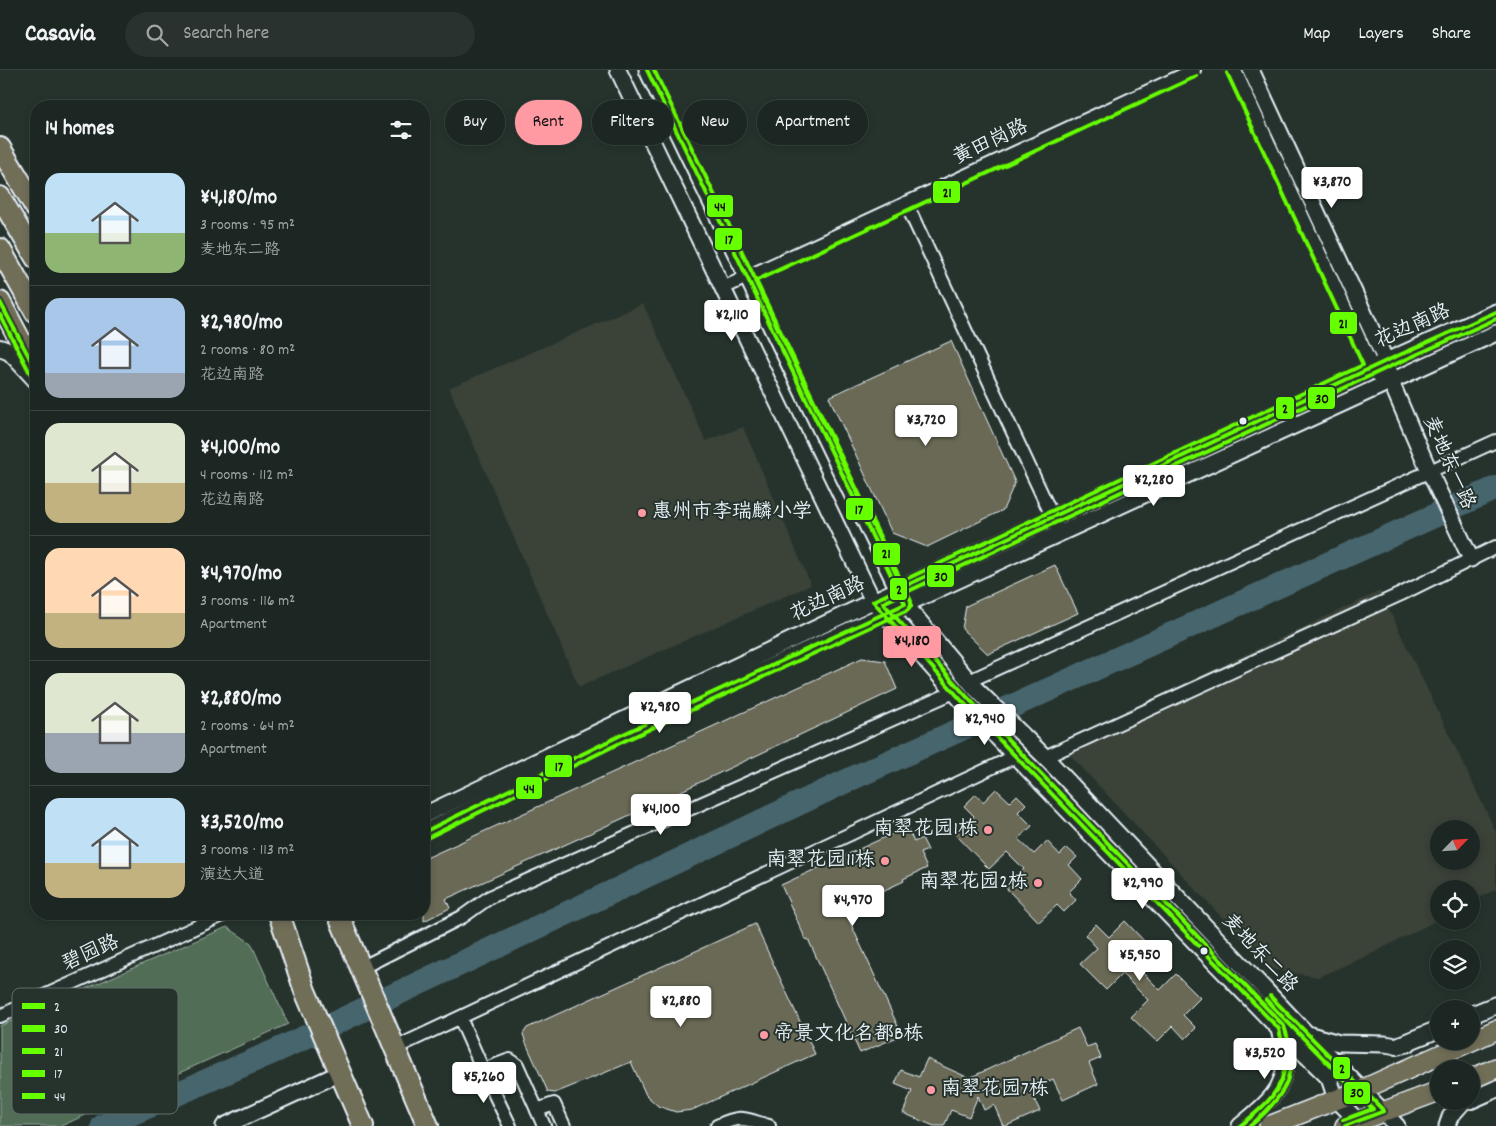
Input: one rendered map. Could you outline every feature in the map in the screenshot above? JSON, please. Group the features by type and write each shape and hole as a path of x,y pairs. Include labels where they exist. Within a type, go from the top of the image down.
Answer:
{"highway":[{"path":"0,148 30,198"},
{"path":"0,197 30,248"},
{"path":"0,249 30,302"},
{"path":"0,302 30,359"},
{"path":"281,920 305,991 363,1126"},
{"path":"341,920 428,1126"}],"main road":[{"path":"0,348 10,352 30,374"},
{"path":"1480,1011 1496,1005"},
{"path":"1397,1046 1430,1033"},
{"path":"1269,1126 1489,1037"},
{"path":"1480,1096 1496,1089"},
{"path":"1356,1124 1384,1111 1430,1094"}],"street":[{"path":"361,968 462,917 490,897 958,697 873,601 618,70"},
{"path":"648,70 897,590 905,604 972,684 1496,441"},
{"name":"黄田岗路","path":"723,288 1194,70"},
{"name":"麦地东一路","path":"1233,70 1371,368 1390,382"},
{"name":"麦地东一路","path":"1251,70 1386,360 1390,382 1471,559"},
{"path":"906,203 1060,533"},
{"name":"花边南路","path":"430,812 1386,360 1496,312"},
{"name":"花边南路","path":"430,829 619,736 1496,333"},
{"path":"1045,757 1401,594 1496,546"},
{"name":"麦地东二路","path":"972,684 1045,757 1307,1034 1397,1126"},
{"name":"麦地东二路","path":"958,697 1279,1029 1329,1078 1336,1099"},
{"path":"395,1048 1016,756"},
{"name":"碧园路","path":"62,988 212,920"},
{"name":"碧园路","path":"0,1016 12,1011"},
{"path":"460,1018 510,1126"},
{"path":"1240,1126 1265,1105 1277,1091 1284,1075 1285,1060 1279,1029"},
{"path":"1307,1034 1339,1043 1397,1046 1430,1039"},
{"path":"483,1070 510,1060 517,1065 544,1126"},
{"path":"224,1126 340,1073"},
{"path":"1336,1099 1356,1124"},
{"path":"537,1110 554,1104 564,1126"},
{"path":"1447,1126 1450,1117 1457,1110"},
{"path":"718,1126 731,1119 744,1117 769,1126"}],"shaded area":[{"name":"惠州市李瑞麟小学","path":"643,304 706,441 743,427 811,585 579,687 449,388"},
{"path":"1380,591 1496,832 1496,889 1480,897 1480,880 1430,880 1430,924 1371,954 1318,977 1270,969 1059,743"}],"green space":[{"path":"227,927 251,943 288,1024 178,1073 178,988 87,988"},
{"path":"12,1021 12,1114 88,1114 61,1126 0,1126 0,1026"}],"building":[{"path":"951,341 1015,482 1003,510 927,547 892,533 829,397"},
{"path":"1055,565 1078,613 988,654 962,629 966,606"},
{"path":"862,658 885,661 897,689 639,811 446,899 450,908 430,918 430,856"},
{"path":"996,789 1010,802 1017,795 1026,804 1018,812 1032,826 1018,839 1034,854 1047,841 1060,855 1067,848 1077,857 1069,865 1082,879 1069,892 1076,900 1064,912 1057,905 1039,922 1005,887 1024,869 1007,852 989,869 955,834 974,816 964,806 976,794 983,802"},
{"path":"907,827 914,842 922,838 928,850 920,853 927,868 844,909 902,1035 860,1053 781,885"},
{"path":"1125,921 1149,946 1132,962 1160,990 1176,974 1200,998 1183,1015 1196,1028 1185,1039 1173,1026 1157,1042 1131,1017 1148,1000 1122,974 1106,990 1080,964 1097,948 1085,935 1096,924 1109,937"},
{"path":"755,924 815,1054 692,1110 676,1112 658,1106 646,1095 631,1062 555,1093 548,1092 523,1034 527,1028"},
{"path":"1078,1028 1087,1047 1095,1044 1101,1058 1089,1063 1098,1084 1063,1100 1053,1079 1030,1090 1040,1111 1006,1126 1003,1126 994,1105 984,1110 978,1096 969,1117 951,1110 944,1126 934,1126 903,1113 912,1091 895,1084 901,1070 919,1077 927,1059 969,1078"}],"waterway":[{"path":"178,1093 280,1049 855,777 1496,488"},
{"path":"103,1126 131,1114"}],"transit line":[{"name":"17","path":"430,829 619,736 905,604 647,70"},
{"name":"44","path":"430,837 622,742 908,610 911,606 911,601 654,70"},
{"name":"21","path":"1197,76 755,281 900,582 1363,365 1227,73"},
{"name":"17","path":"0,302 30,359"},
{"name":"2","path":"1240,1126 1264,1106 1277,1090 1281,1081 1285,1060 1279,1029 962,701 873,601 1386,361 1496,312"},
{"name":"44","path":"0,315 30,373"},
{"name":"30","path":"1250,1126 1273,1104 1281,1094 1286,1082 1290,1070 1290,1057 1289,1043 1284,1026 967,697 883,603 1496,319"},
{"name":"2","path":"1270,996 1384,1111 1345,1126"},
{"name":"30","path":"1266,1000 1373,1109 1343,1120"}],"place":[{"name":"惠州市李瑞麟小学","path":"642,513"},
{"name":"南翠花园1栋","path":"988,830"},
{"name":"南翠花园11栋","path":"885,861"},
{"name":"南翠花园2栋","path":"1038,883"},
{"name":"帝景文化名都B栋","path":"764,1035"},
{"name":"南翠花园7栋","path":"931,1090"}]}
